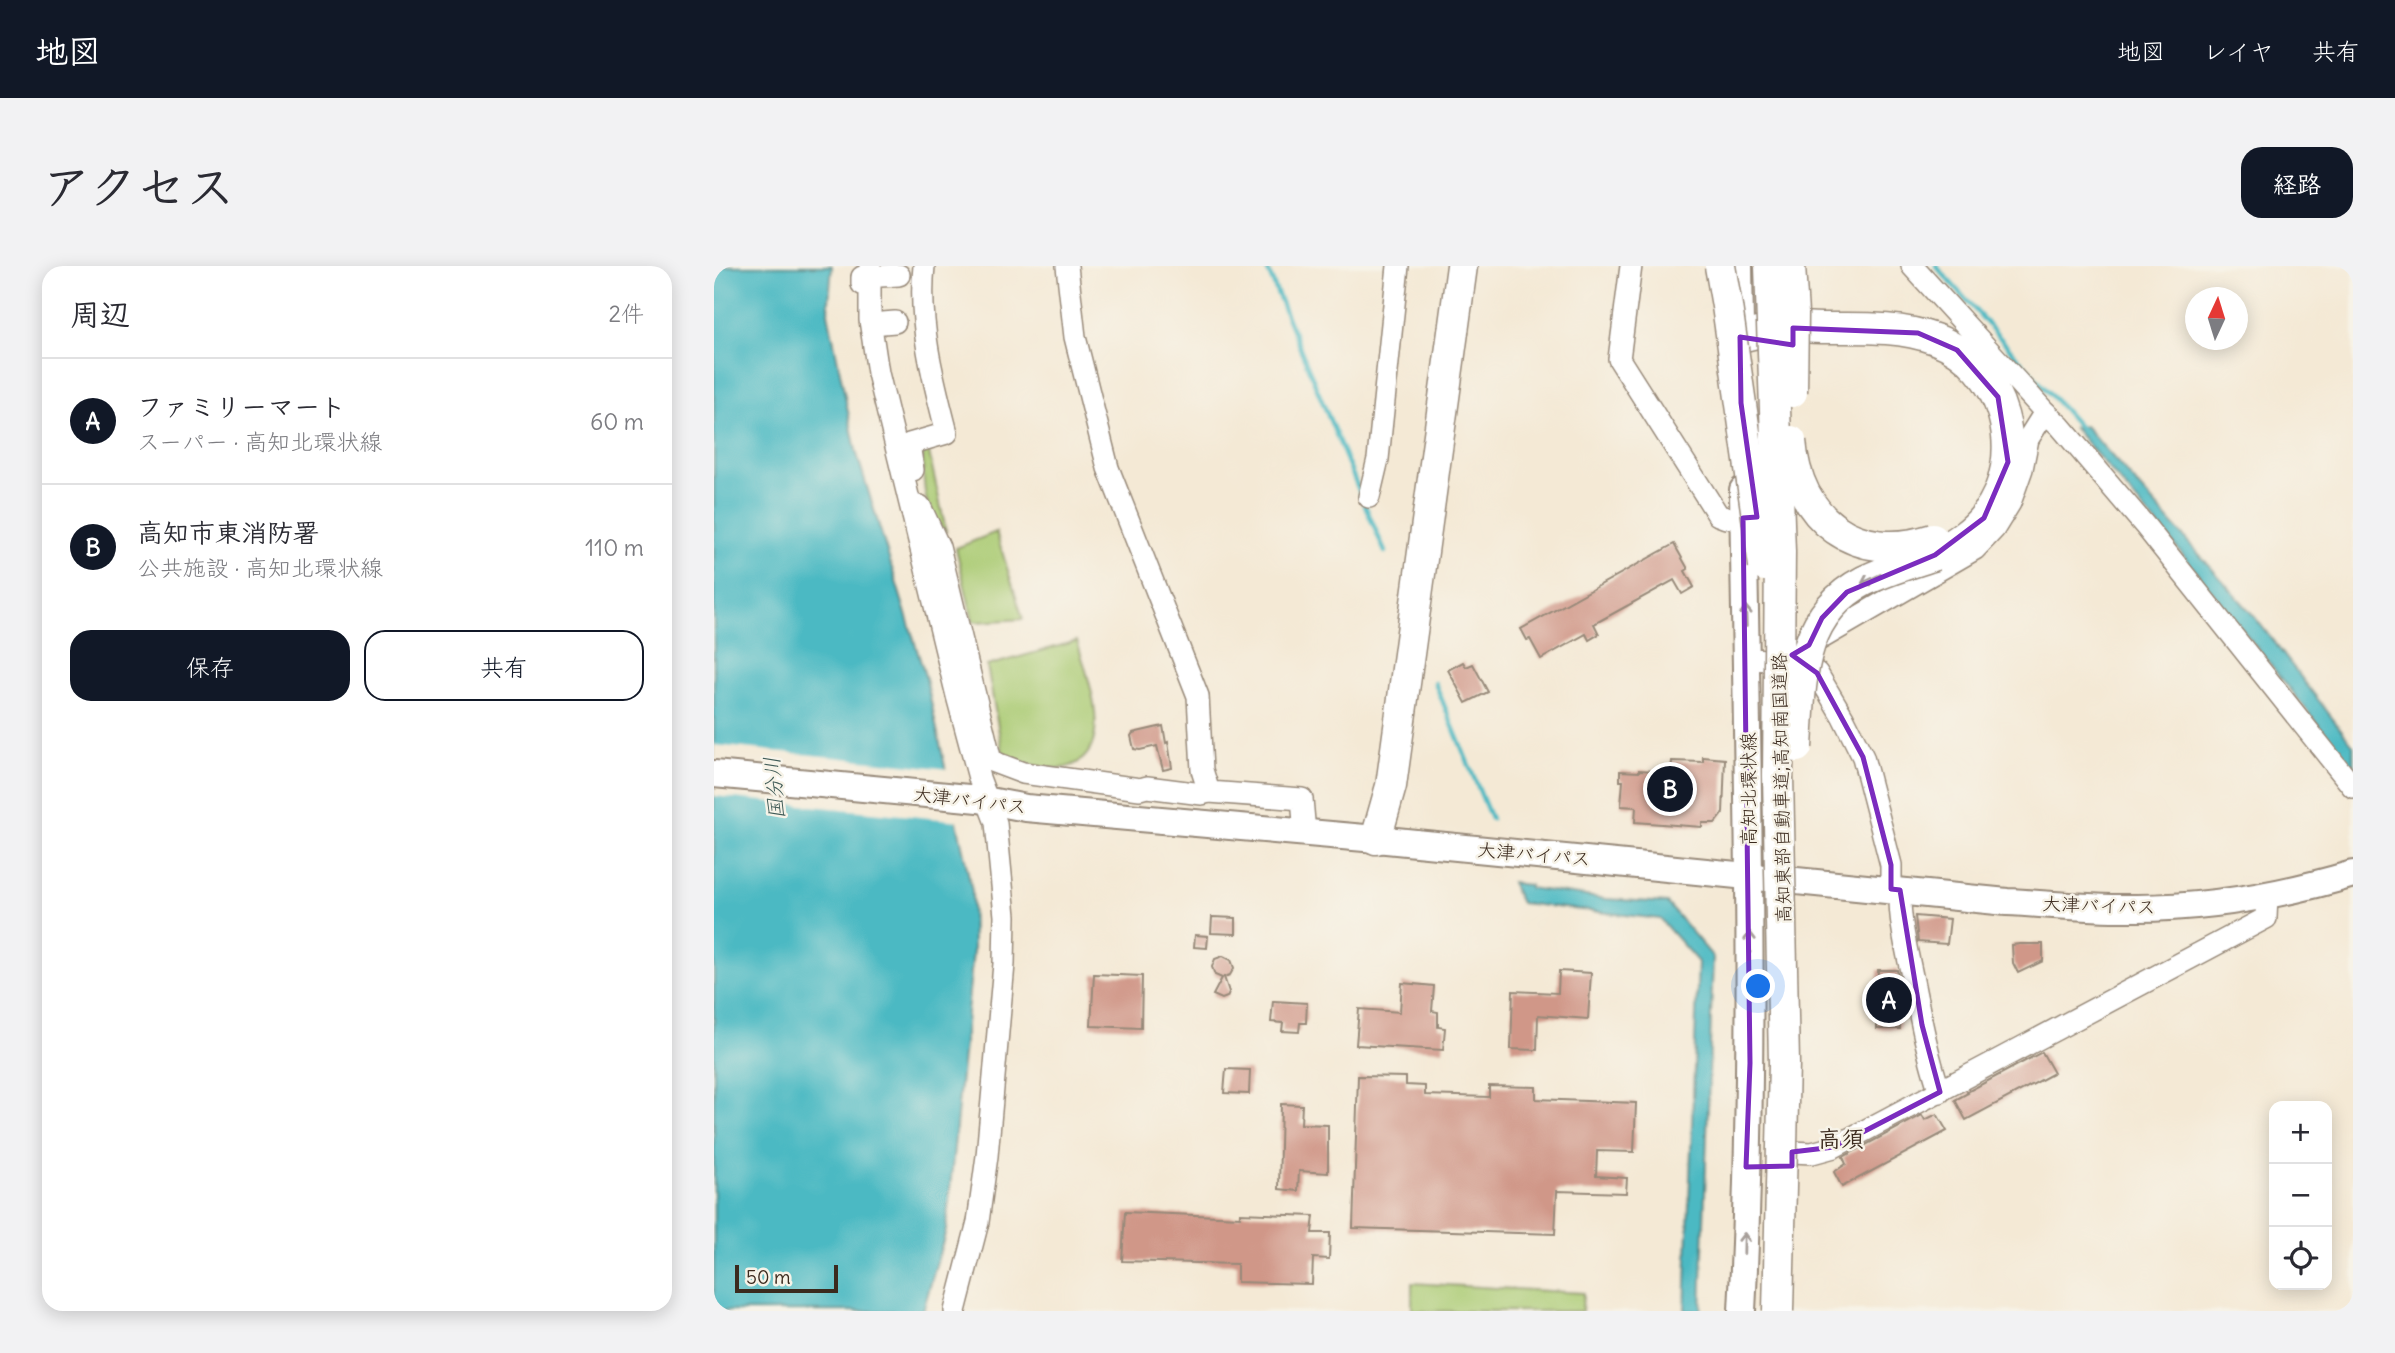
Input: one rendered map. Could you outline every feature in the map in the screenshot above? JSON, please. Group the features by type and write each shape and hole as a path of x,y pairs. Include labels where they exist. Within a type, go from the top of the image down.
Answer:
{"highway":[{"path":"1376,839 1377,785 1447,266"},
{"path":"1376,839 1391,786 1462,266"},
{"path":"1720,266 1763,558 1778,776"},
{"name":"高知東部自動車道;高知南国道路","path":"1770,266 1780,552 1778,776 1789,888 1778,1311"},
{"path":"1790,266 1793,336 1792,458 1804,494 1827,522 1858,541 1876,546 1934,547"},
{"path":"1740,337 1783,336 1870,343 1915,348 1936,355 1956,366 1971,380 1989,414 1994,435 1990,477 1981,498 1968,513 1934,547 1847,592 1833,603 1813,634 1806,652 1801,687 1789,888"}],"main road":[{"name":"高知北環状線","path":"1739,266 1751,1063 1742,1311"},
{"path":"1782,266 1790,653 1790,1311"},
{"name":"大津バイパス","path":"714,774 984,800 1026,808 1748,875 1789,888 1895,889 2007,902 2111,908 2172,907 2267,895 2353,874"}],"street":[{"path":"924,266 926,342 947,433 909,444 914,501 939,547 991,761 1023,773 1140,789 1147,787 1202,794 1209,792 1303,799 1305,833"},
{"path":"1067,266 1075,338 1108,468 1198,696 1202,770 1209,792"},
{"path":"1369,497 1378,459 1398,266"},
{"path":"1631,266 1619,359 1718,515 1726,518 1786,516"},
{"path":"1912,266 2060,426 2146,527 2353,787"},
{"path":"870,272 874,355 894,396 914,501 960,708 984,800 996,823 1003,891 1004,964 988,1143 978,1222 955,1311"},
{"path":"858,346 862,277 870,272 899,275"},
{"path":"871,324 895,322"},
{"path":"1747,659 1770,660 1808,646 1975,549 1994,528 2010,502 2022,469 2028,439 2045,412"},
{"path":"1790,653 1817,673 1863,757 1891,865 1919,1013 1940,1092"},
{"path":"1746,1167 1792,1159 1833,1147 1940,1092 2266,918 2267,895"}],"highlighted area":[{"path":"1793,328 1918,333 1957,350 1998,397 2008,462 1984,518 1935,555 1847,592 1822,618 1809,645 1792,655 1817,673 1863,757 1891,865 1891,889 1900,890 1922,1025 1940,1092 1834,1147 1792,1152 1792,1166 1746,1167 1750,1063 1743,518 1757,517 1741,403 1740,337 1793,345"}],"green space":[{"path":"928,448 946,531 932,516 925,495 923,451"},
{"path":"996,532 1023,619 976,622 973,621 956,548"},
{"path":"1077,641 1095,713 1095,732 1091,748 1080,761 1057,769 1004,759 987,666"},
{"path":"1412,1283 1583,1293 1582,1311 1412,1311"}],"water":[{"name":"国分川","path":"714,266 832,266 828,313 856,451 926,679 972,891 973,951 946,1230 923,1311 714,1311"},
{"path":"2085,426 2253,615 2353,745 2353,768 2178,549 2074,428"},
{"path":"1511,883 1606,899 1667,903 1713,957 1701,1311 1685,1311 1698,962 1660,919 1521,903"}],"pier":[{"path":"714,745 949,769 960,821 714,796"}],"building":[{"path":"1674,544 1688,569 1685,571 1694,587 1682,594 1674,580 1594,624 1599,634 1589,640 1586,634 1541,659 1521,629"},
{"path":"1463,662 1466,667 1473,664 1488,692 1466,703 1448,670"},
{"path":"1163,726 1172,768 1163,770 1157,746 1134,749 1131,736 1133,733"},
{"path":"1703,757 1725,759 1723,813 1715,823 1702,823 1702,827 1635,822 1636,807 1621,806 1623,781 1620,781 1620,771 1671,772 1672,761 1703,762"},
{"path":"1915,916 1950,919 1947,944 1918,942"},
{"path":"1212,917 1236,918 1236,934 1211,933"},
{"path":"1195,935 1208,936 1207,948 1194,947"},
{"path":"2043,944 2043,961 2018,973 2013,963 2012,945"},
{"path":"1223,956 1231,960 1234,968 1230,975 1224,977 1229,992 1227,997 1222,999 1213,995 1222,978 1215,975 1212,967 1215,959"},
{"path":"1878,970 1897,970 1900,985 1900,1029 1877,1029"},
{"path":"1559,971 1591,973 1588,1019 1538,1015 1537,1050 1511,1049 1513,991 1558,993"},
{"path":"1094,974 1142,976 1141,1028 1091,1026"},
{"path":"1402,983 1434,986 1432,1011 1438,1012 1438,1027 1445,1028 1443,1050 1356,1045 1359,1009 1400,1012"},
{"path":"1273,1001 1307,1003 1306,1023 1300,1023 1299,1032 1282,1031 1283,1023 1271,1022"},
{"path":"2042,1052 2054,1073 1966,1120 1955,1100"},
{"path":"1226,1069 1250,1070 1249,1094 1224,1093"},
{"path":"1358,1076 1406,1077 1406,1085 1425,1086 1425,1095 1489,1097 1489,1086 1536,1087 1536,1099 1636,1103 1634,1152 1597,1151 1596,1176 1627,1178 1626,1193 1557,1191 1555,1234 1353,1228"},
{"path":"1281,1104 1302,1105 1301,1124 1328,1125 1328,1173 1299,1171 1298,1191 1279,1189"},
{"path":"1937,1114 1947,1131 1842,1187 1834,1172 1846,1164 1843,1157 1922,1115 1925,1120"},
{"path":"1125,1212 1240,1217 1240,1213 1314,1216 1312,1233 1330,1233 1329,1259 1313,1258 1312,1284 1237,1282 1237,1264 1122,1261"}],"waterway":[{"path":"1266,266 1361,495"},
{"path":"1936,266 2082,430"},
{"path":"1364,503 1385,552"},
{"path":"1435,683 1491,819"}],"place":[{"name":"高知市東消防署","path":"1670,789"},
{"name":"ファミリーマート","path":"1889,1000"}],"district":[{"name":"高須","path":"1841,1138"}]}
